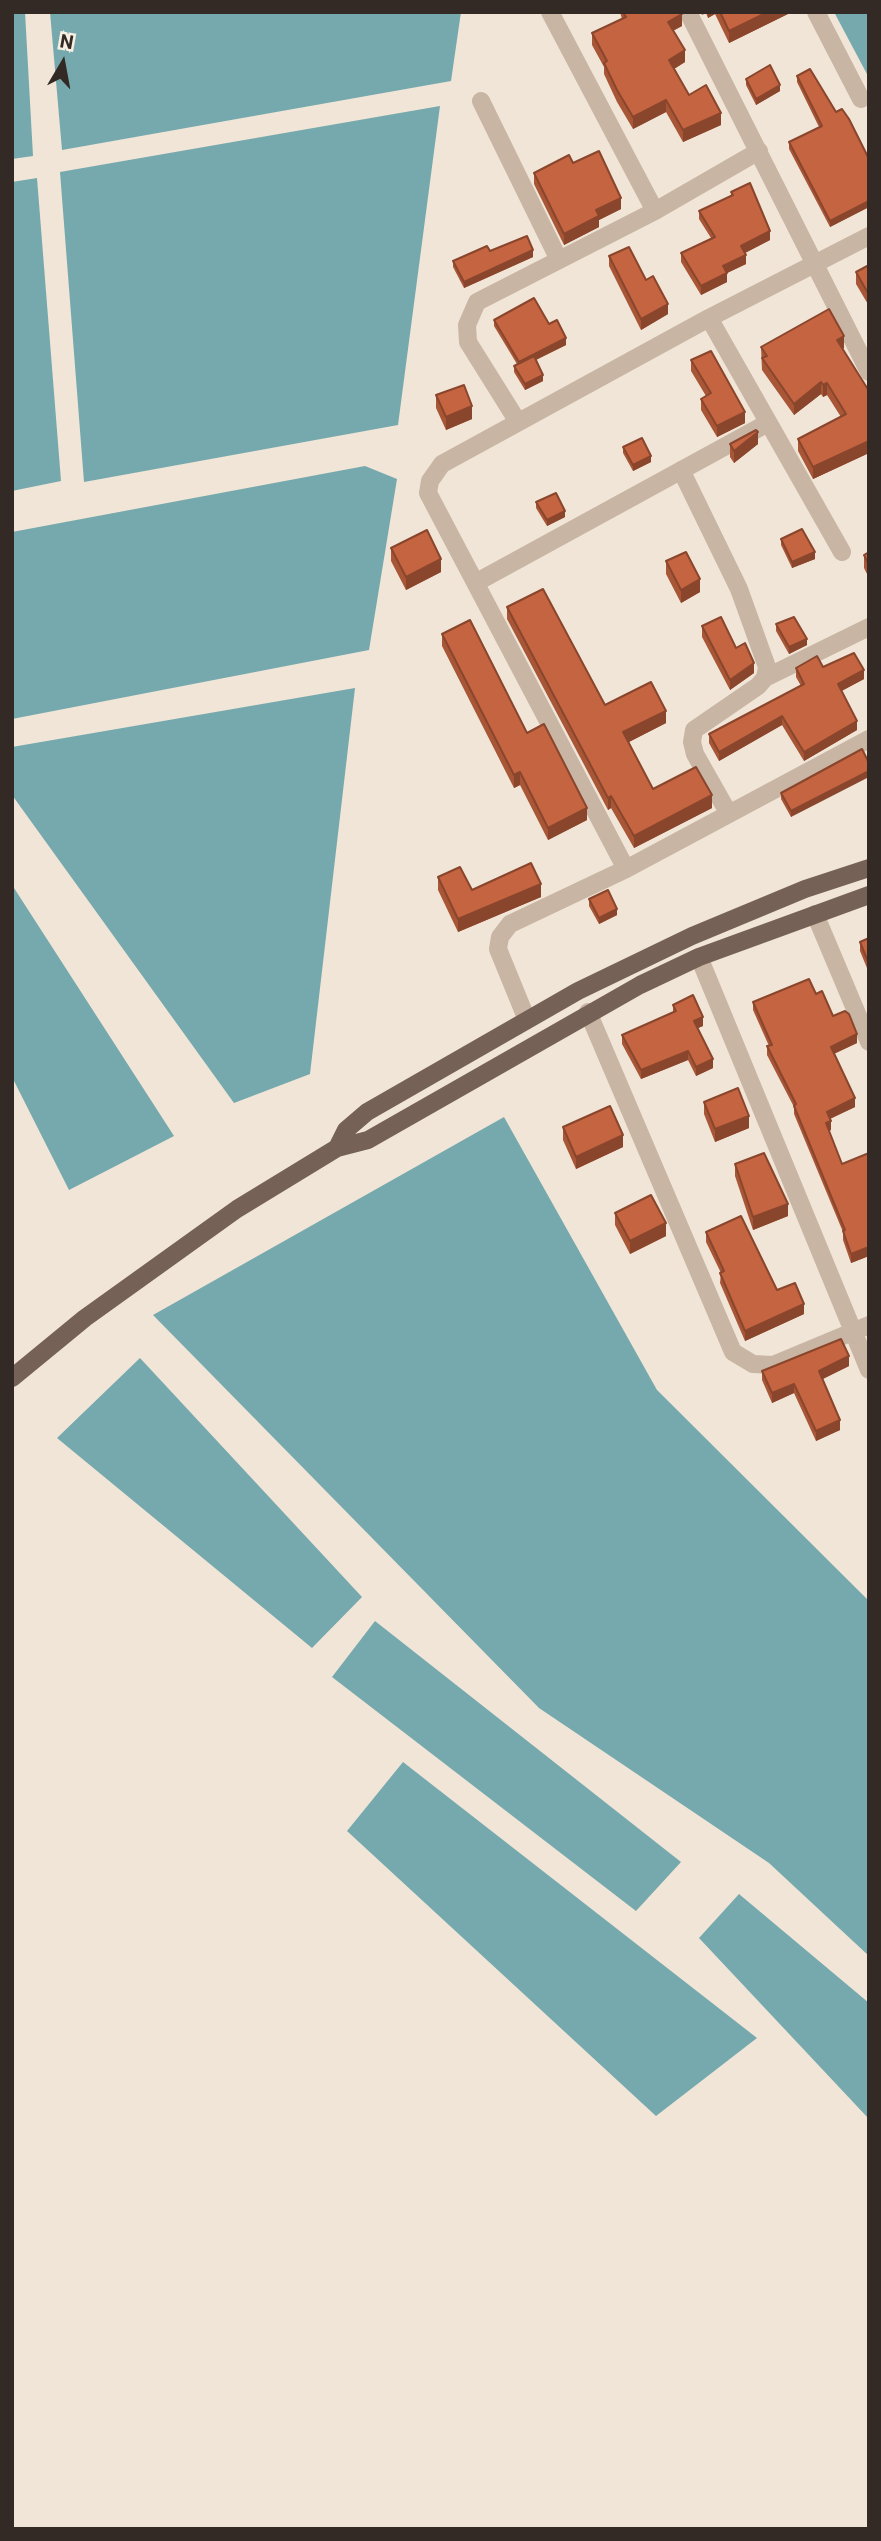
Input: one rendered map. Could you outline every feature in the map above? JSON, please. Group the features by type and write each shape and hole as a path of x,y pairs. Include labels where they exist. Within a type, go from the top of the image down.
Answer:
{"main road":[{"path":"337,1148 346,1130 367,1111 527,1020 692,936 805,889 869,868"},
{"path":"12,1378 85,1318 237,1209 337,1148 369,1140 588,1012 699,957 869,895"}],"street":[{"path":"550,12 655,211"},
{"path":"688,12 867,367"},
{"path":"816,12 865,97 869,116"},
{"path":"481,101 559,260"},
{"path":"518,422 468,342 470,312 477,302 655,211 759,151"},
{"path":"626,869 428,493 430,481 442,464 709,318 869,236"},
{"path":"709,318 766,424 842,552"},
{"path":"477,582 766,424"},
{"path":"681,470 739,589 764,654 765,678"},
{"path":"729,814 695,754 692,741 694,730 758,686 765,678 869,627"},
{"path":"527,1020 498,949 504,930 510,924 626,869 869,739"},
{"path":"815,914 869,1042"},
{"path":"699,957 861,1328 869,1370"},
{"path":"588,1012 733,1352 753,1364 773,1365 861,1328"}],"water":[{"path":"12,12 25,12 33,156 12,159"},
{"path":"50,12 461,12 451,81 62,150"},
{"path":"834,12 869,12 869,76 868,76"},
{"path":"440,106 398,425 84,482 60,172"},
{"path":"37,178 61,481 12,491 12,182"},
{"path":"365,466 397,479 369,650 12,719 12,532"},
{"path":"355,688 310,1074 234,1103 12,795 12,747"},
{"path":"14,888 174,1136 69,1190 12,1077"},
{"path":"504,1117 657,1390 869,1601 869,1956 769,1863 539,1708 153,1315"},
{"path":"140,1358 362,1597 312,1648 57,1438"},
{"path":"375,1621 681,1862 636,1911 332,1677"},
{"path":"403,1762 757,2038 656,2116 347,1831"},
{"path":"739,1894 869,2003 869,2119 699,1938"}],"building":[{"path":"623,12 682,12 668,22 685,50 669,60 689,95 706,85 721,113 683,130 666,100 633,117 617,90 604,63 607,61 592,33 626,17"},
{"path":"720,12 768,12 729,31"},
{"path":"770,65 780,85 756,99 746,79"},
{"path":"810,69 836,112 842,109 849,119 869,159 869,201 830,221 789,142 822,126 797,76"},
{"path":"599,151 621,198 596,210 599,216 564,234 534,173 569,155 573,163"},
{"path":"750,183 770,231 741,246 746,255 723,266 727,273 701,286 681,253 715,237 699,211 733,195 731,192"},
{"path":"527,236 533,250 464,282 453,261 487,246 490,251"},
{"path":"629,247 646,280 653,276 668,304 641,319 609,256"},
{"path":"869,265 869,295 856,272"},
{"path":"534,298 549,324 557,320 566,338 519,362 494,320"},
{"path":"829,309 844,336 837,340 869,391 869,441 813,467 798,439 846,414 827,383 823,385 821,382 794,404 762,358 767,356 761,347"},
{"path":"711,351 745,412 717,426 701,399 711,393 691,360"},
{"path":"534,356 543,375 525,384 514,366"},
{"path":"464,385 472,406 446,417 436,395"},
{"path":"756,430 758,432 734,451 730,444"},
{"path":"642,438 651,456 633,465 623,447"},
{"path":"556,493 565,511 547,520 536,502"},
{"path":"802,529 815,552 792,562 781,539"},
{"path":"427,530 441,559 406,577 391,548"},
{"path":"686,552 700,579 681,590 666,561"},
{"path":"869,552 869,565 864,555"},
{"path":"543,589 605,705 651,682 666,711 623,732 653,789 696,767 712,795 634,836 611,796 608,798 507,607"},
{"path":"721,617 736,648 745,643 754,663 730,680 702,626"},
{"path":"794,617 807,639 789,647 776,624"},
{"path":"470,620 527,733 544,724 587,808 548,828 520,772 514,775 442,634"},
{"path":"854,653 864,670 838,684 857,721 804,752 782,716 719,752 709,734 804,684 796,668 817,656 823,667"},
{"path":"862,749 869,763 869,771 791,811 781,793"},
{"path":"531,863 541,884 458,919 438,877 460,867 472,890"},
{"path":"608,890 617,909 599,918 589,899"},
{"path":"869,938 869,964 860,942"},
{"path":"809,979 816,994 822,991 833,1016 845,1011 849,1014 857,1034 831,1047 855,1098 827,1112 831,1121 826,1123 842,1164 869,1153 869,1247 851,1254 843,1231 845,1230 794,1106 796,1104 767,1046 772,1045 753,1002"},
{"path":"693,995 703,1017 694,1021 713,1059 696,1067 688,1051 641,1070 622,1035 676,1011 673,1005"},
{"path":"738,1088 749,1116 715,1129 704,1102"},
{"path":"610,1106 623,1135 576,1157 563,1127"},
{"path":"764,1153 788,1204 753,1217 735,1164"},
{"path":"651,1195 666,1223 630,1241 615,1213"},
{"path":"741,1216 777,1290 795,1283 804,1304 745,1331 720,1273 724,1271 706,1232"},
{"path":"841,1339 849,1356 819,1371 840,1420 816,1431 794,1384 772,1393 762,1371"}]}
